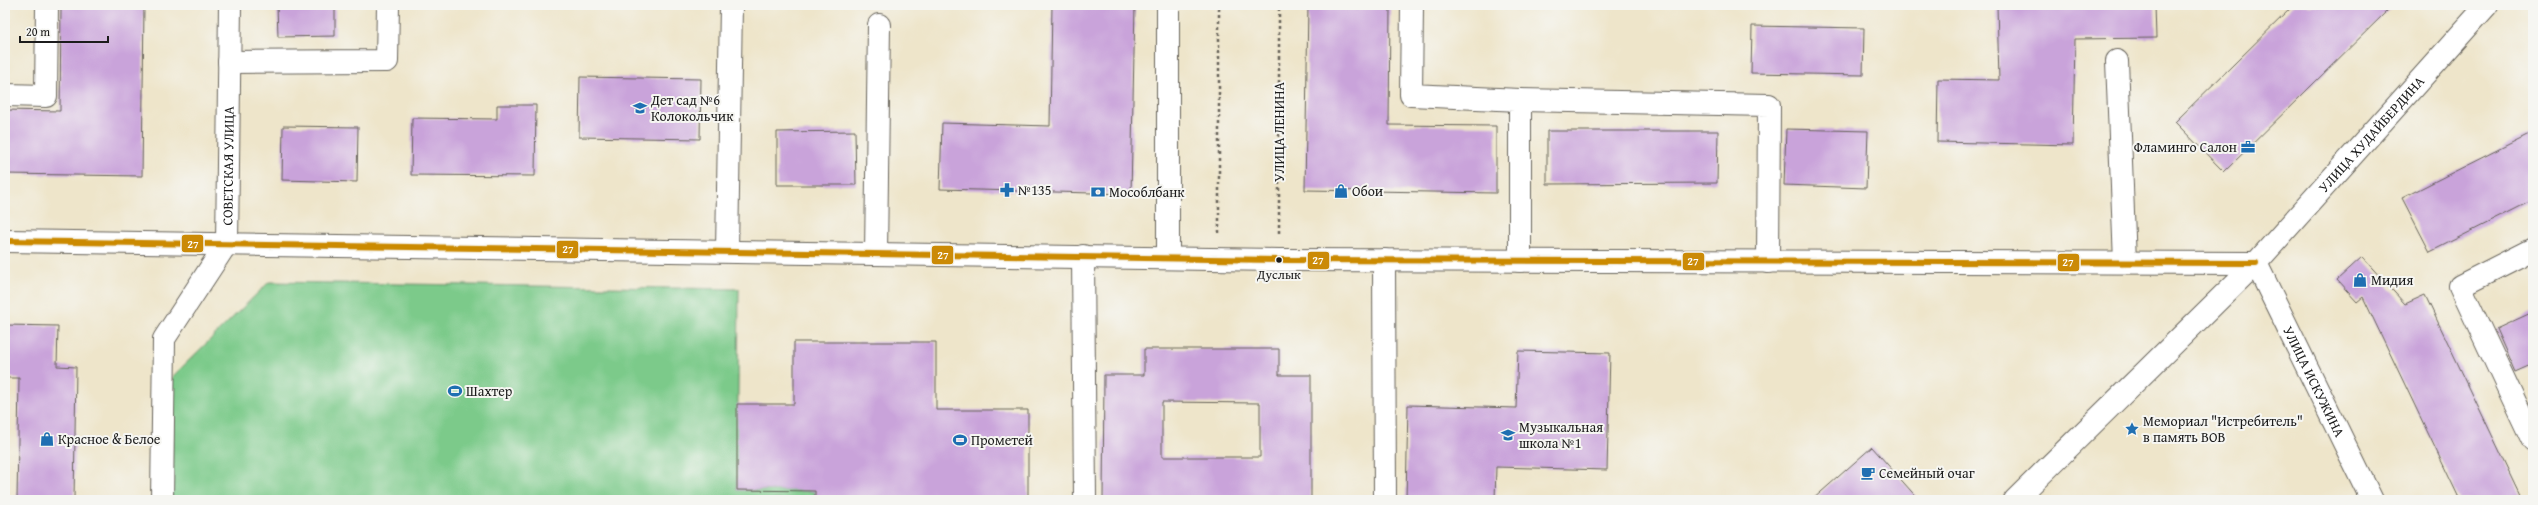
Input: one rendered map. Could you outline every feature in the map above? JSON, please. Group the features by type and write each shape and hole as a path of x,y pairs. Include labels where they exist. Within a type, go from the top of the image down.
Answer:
{"main road":[{"path":"5,95 46,96 47,5"},
{"name":"СОВЕТСКАЯ УЛИЦА","path":"162,500 164,339 227,243 230,5"},
{"path":"229,62 387,61 388,5"},
{"path":"727,251 731,5"},
{"path":"1168,5 1168,258"},
{"path":"1412,5 1411,95 1520,100 1769,105 1768,262"},
{"name":"УЛИЦА ХУДАЙБЕРДИНА","path":"2015,500 2256,263 2487,5"},
{"path":"876,253 879,25"},
{"path":"2117,61 2125,262"},
{"path":"1520,100 1520,261"},
{"path":"5,241 227,243 1279,260 2256,263"},
{"path":"2533,249 2460,286 2533,441"},
{"path":"1083,256 1085,500"},
{"path":"1384,260 1385,500"},
{"name":"УЛИЦА ИСКУЖИНА","path":"2256,263 2372,500"}],"path":[{"path":"1219,5 1219,258"},
{"name":"УЛИЦА ЛЕНИНА","path":"1279,5 1279,260"}],"green space":[{"name":"Шахтер","path":"269,282 739,289 737,490 815,491 815,500 171,500 172,377"}],"building":[{"path":"61,5 144,5 142,176 5,174 5,110 60,111"},
{"path":"277,5 335,5 335,36 278,37"},
{"path":"1052,5 1135,5 1131,194 940,189 942,123 1050,126"},
{"path":"1308,5 1390,5 1389,125 1496,126 1496,193 1305,190"},
{"path":"1997,5 2155,5 2156,38 2075,39 2073,145 1937,142 1938,79 1999,80"},
{"path":"2294,5 2393,5 2224,172 2175,122"},
{"path":"1752,26 1864,28 1863,75 1751,73"},
{"name":"Дет сад №6 Колокольчик","path":"580,77 701,79 700,139 579,137"},
{"path":"497,105 536,105 535,176 411,175 412,118 497,119"},
{"path":"283,126 358,127 357,182 282,180"},
{"path":"1786,129 1868,131 1866,188 1784,185"},
{"path":"855,131 856,185 777,185 777,132"},
{"path":"1547,131 1718,131 1717,183 1547,184"},
{"path":"2533,132 2533,200 2430,252 2402,198"},
{"path":"2362,257 2405,304 2425,295 2523,500 2460,500 2363,297 2357,302 2337,280"},
{"path":"2533,312 2533,364 2515,372 2496,329"},
{"name":"Красное & Белое","path":"5,325 58,326 57,366 76,367 74,500 17,500 19,378 5,378"},
{"path":"794,342 936,342 936,410 1028,410 1028,500 815,500 815,491 737,490 737,404 794,404"},
{"path":"1144,349 1279,349 1279,375 1311,375 1311,500 1103,500 1104,375 1144,375","holes":["1162,402 1260,403 1260,457 1162,457"]},
{"name":"Музыкальная школа №1","path":"1518,351 1610,353 1607,470 1496,467 1495,500 1406,500 1408,405 1516,408"},
{"name":"Семейный очаг","path":"1872,447 1919,500 1812,500"}],"transit line":[{"name":"27","path":"5,241 1279,260 2256,263"}],"place":[{"name":"Дет сад №6 Колокольчик","path":"640,108"},
{"name":"Фламинго Салон","path":"2248,147"},
{"name":"№135","path":"1007,190"},
{"name":"Обои","path":"1341,191"},
{"name":"Мособлбанк","path":"1098,192"},
{"name":"Дуслык","path":"1279,260"},
{"name":"Мидия","path":"2360,280"},
{"name":"Шахтер","path":"455,391"},
{"name":"Мемориал \"Истребитель\" в память ВОВ","path":"2132,429"},
{"name":"Музыкальная школа №1","path":"1508,435"},
{"name":"Красное & Белое","path":"47,439"},
{"name":"Прометей","path":"960,440"},
{"name":"Семейный очаг","path":"1868,473"}]}
